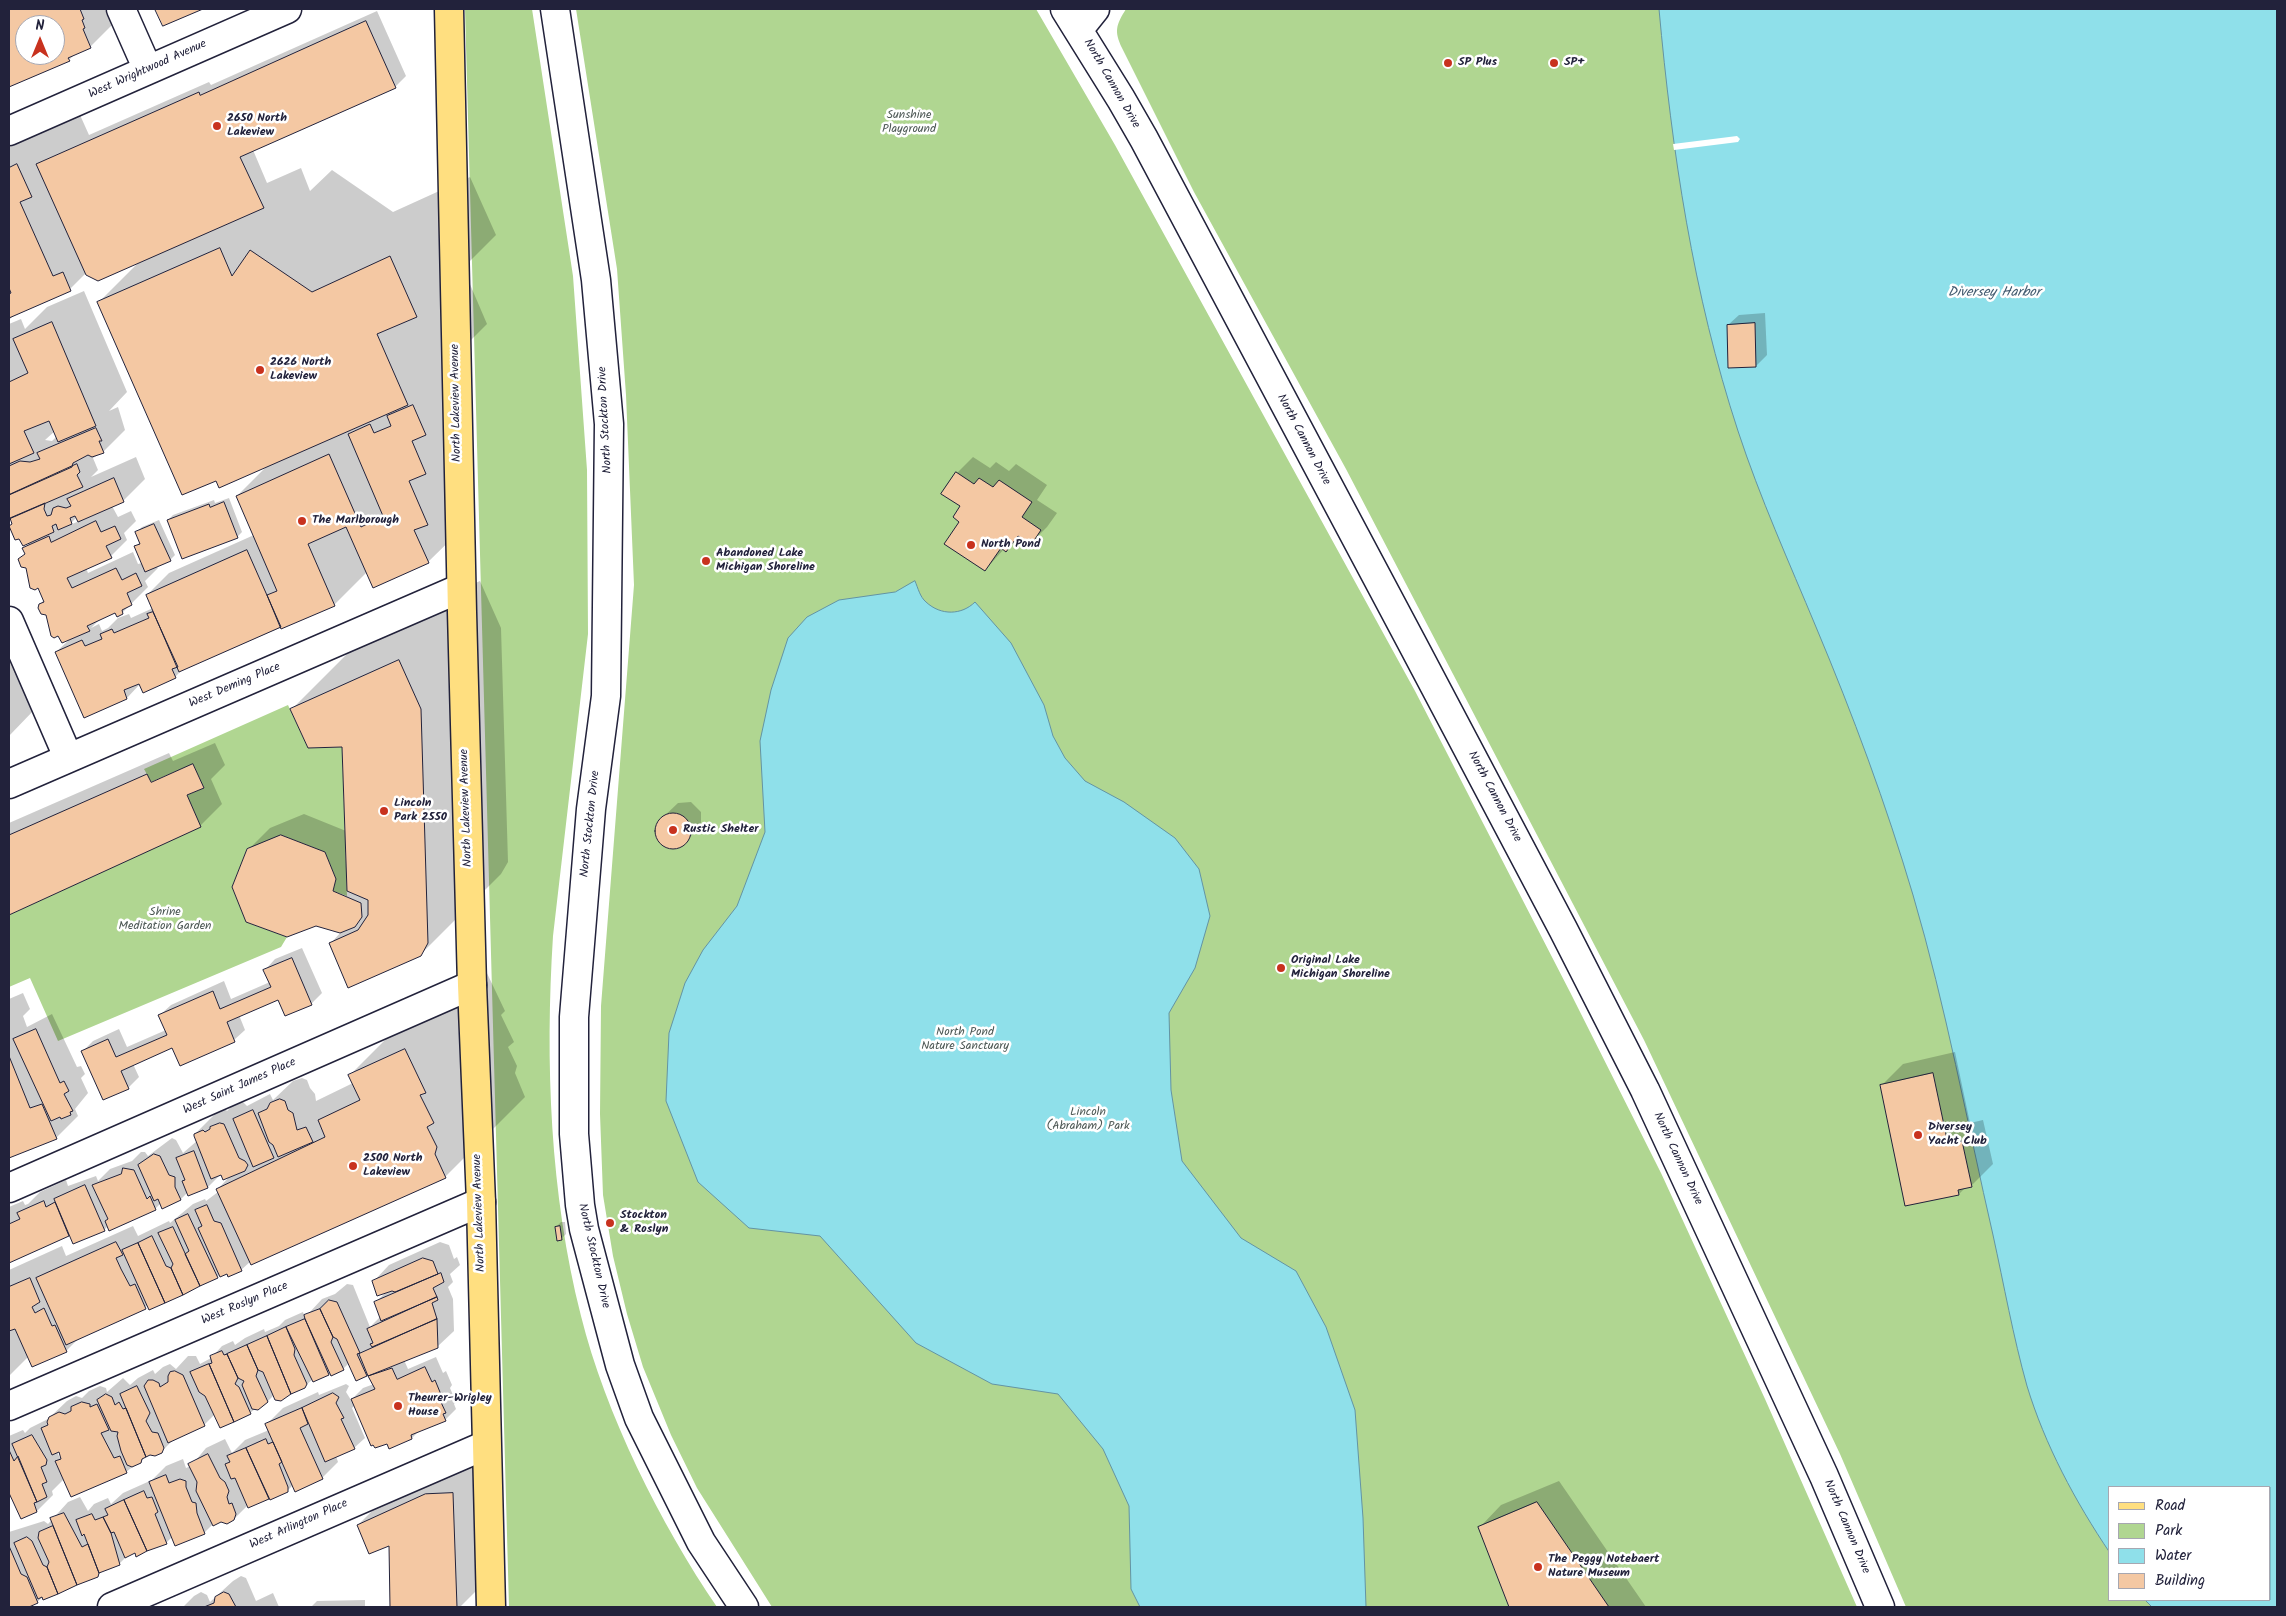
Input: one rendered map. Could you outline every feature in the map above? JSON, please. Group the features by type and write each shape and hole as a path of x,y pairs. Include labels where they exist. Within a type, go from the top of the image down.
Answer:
{"main road":[{"name":"North Lakeview Avenue","path":"450,9 461,588 491,1607"}],"street":[{"path":"121,9 148,70"},
{"name":"West Wrightwood Avenue","path":"9,131 287,9"},
{"name":"North Stockton Drive","path":"555,9 596,280 608,424 606,696 591,809 574,1017 574,1134 580,1205 584,1229 618,1357 639,1418 701,1542 744,1607"},
{"name":"North Cannon Drive","path":"1080,15 1563,928 1645,1090 1824,1476 1880,1607"},
{"name":"West Deming Place","path":"9,784 461,588"},
{"path":"9,622 68,757"},
{"name":"West Saint James Place","path":"9,1188 472,985"},
{"name":"West Roslyn Place","path":"9,1406 480,1202"},
{"name":"West Arlington Place","path":"112,1607 486,1445"}],"green space":[{"path":"465,9 532,9 573,276 587,470 588,634 553,936 550,1080 552,1128 562,1223 581,1316 604,1391 637,1467 656,1504 696,1575 717,1607 509,1607"},
{"name":"Lincoln (Abraham) Park","path":"576,9 1036,9 1115,145 1415,691 1570,992 1661,1173 1765,1399 1857,1607 772,1607 697,1488 671,1435 643,1367 627,1314 613,1256 603,1195 600,1114 601,1006 634,585 626,395 617,269"},
{"path":"1126,9 2277,9 2277,1607 1906,1607 1840,1454 1644,1040 1346,469 1194,192 1122,48 1117,32 1118,24"},
{"name":"Shrine Meditation Garden","path":"288,705 308,748 342,747 347,896 333,891 336,879 325,852 281,835 247,849 232,887 246,922 287,937 281,947 58,1041 30,978 9,987 9,915 200,827 187,795 204,788 193,764 151,782 144,769"}],"water":[{"name":"Diversey Harbor","path":"1659,9 2277,9 2277,1607 2152,1607 2146,1601 2271,1601 2271,1486 2108,1486 2108,1550 2062,1472 2034,1408 2017,1348 1946,1022 1913,895 1892,827 1856,726 1756,481 1722,379 1708,327 1686,222 1664,63"},
{"name":"North Pond Nature Sanctuary","path":"915,581 924,600 938,610 945,612 958,611 975,602 1011,643 1044,705 1053,736 1065,758 1085,781 1124,802 1175,838 1199,869 1210,916 1195,968 1169,1013 1171,1090 1182,1161 1241,1238 1296,1271 1326,1327 1355,1410 1363,1518 1366,1607 1140,1607 1131,1589 1129,1506 1103,1449 1058,1394 992,1384 916,1343 820,1236 749,1228 698,1182 666,1101 669,1033 685,983 703,950 737,906 765,832 760,741 771,690 788,638 807,617 839,600 895,592"}],"pier":[{"path":"1737,136 1740,139 1738,142 1674,150 1673,144"}],"building":[{"path":"9,9 80,9 84,19 82,20 85,28 83,29 91,48 68,58 70,61 65,63 65,15 15,15 15,65 61,65 9,87"},
{"path":"155,9 203,9 163,26"},
{"name":"2650 North Lakeview","path":"366,21 396,88 240,157 264,208 98,281 86,275 36,164 199,92 200,95"},
{"path":"17,164 32,197 20,202 53,276 63,272 71,291 9,318 9,294 11,293 9,288 9,168"},
{"name":"2626 North Lakeview","path":"220,248 232,276 250,250 312,292 390,256 417,317 377,334 408,405 219,488 216,481 182,495 97,302"},
{"path":"52,322 96,426 58,442 49,421 24,431 34,453 9,464 9,382 28,373 13,339"},
{"path":"1755,323 1756,367 1728,368 1727,325"},
{"name":"The Marlborough","path":"413,405 426,435 412,441 426,474 409,481 428,525 414,530 429,563 373,588 346,527 308,544 335,606 281,629 267,595 277,591 236,496 329,454 361,527 383,516 348,434 370,424 374,433 391,426 387,416"},
{"path":"96,428 102,441 99,441 104,453 92,457 88,455 73,463 72,467 9,495 9,466 20,461 30,462 40,459 37,453"},
{"path":"77,464 80,472 77,475 83,487 9,519 9,495"},
{"path":"956,472 974,484 979,478 993,487 999,480 1032,502 1022,517 1041,530 1031,545 1018,536 1006,552 1001,548 985,571 944,544 959,522 953,517 960,506 941,494"},
{"path":"114,478 124,502 78,522 75,516 70,518 72,524 58,530 56,524 52,526 54,532 23,546 19,539 15,540 9,526 12,524 10,518 45,503 44,509 47,516 51,515 53,508 71,506 67,499"},
{"path":"224,502 238,538 182,559 167,520 209,504 210,507"},
{"path":"96,521 101,532 115,526 121,539 106,546 112,558 67,578 72,588 116,568 122,580 136,573 142,586 127,593 132,605 122,610 123,614 117,617 115,613 87,626 90,631 62,643 58,636 54,638 51,636 46,615 41,614 38,608 39,604 44,602 38,588 35,590 30,588 26,568 21,567 18,559 25,554 22,548 49,536 51,542"},
{"path":"154,524 171,561 145,572 134,546 140,544 135,532"},
{"path":"247,550 281,627 179,672 146,595"},
{"path":"153,612 178,667 172,669 176,678 143,693 139,684 124,690 127,699 84,718 55,652 82,640 85,646 102,639 100,634 112,629 114,633 149,618 147,614"},
{"name":"Lincoln Park 2550","path":"399,660 421,709 428,943 421,956 348,988 329,943 358,930 368,915 368,900 347,891 342,747 308,748 290,709"},
{"path":"193,764 204,788 187,795 201,827 9,915 9,835 147,774 151,782"},
{"name":"Rustic Shelter","path":"673,813 680,814 686,818 690,824 690,838 686,844 680,848 673,849 666,848 660,844 656,838 655,831 656,824 660,818 666,814"},
{"path":"281,835 325,852 336,879 333,891 361,903 362,917 355,927 340,933 316,926 287,937 246,922 232,887 247,849"},
{"path":"292,958 312,1005 285,1016 278,1000 227,1022 235,1042 180,1066 172,1048 121,1071 129,1089 103,1100 81,1051 108,1039 116,1057 167,1035 158,1015 213,991 220,1009 271,987 263,970"},
{"path":"36,1029 60,1083 64,1081 69,1091 64,1094 73,1111 70,1112 71,1115 61,1119 60,1117 51,1121 13,1039"},
{"name":"2500 North Lakeview","path":"405,1049 426,1093 420,1095 434,1123 427,1127 437,1147 435,1154 446,1178 251,1265 216,1189 325,1137 318,1120 360,1100 348,1075"},
{"path":"9,1056 30,1108 42,1104 57,1139 9,1158"},
{"name":"Diversey Yacht Club","path":"1933,1073 1948,1144 1962,1141 1972,1187 1958,1190 1959,1195 1905,1206 1880,1085"},
{"path":"280,1099 285,1101 288,1110 293,1113 297,1130 306,1127 313,1142 278,1157 273,1145 269,1142 258,1113 267,1109 270,1103"},
{"path":"253,1110 274,1158 253,1167 233,1119"},
{"path":"220,1123 224,1124 239,1158 248,1165 245,1171 223,1180 221,1175 211,1179 194,1136 194,1134 203,1130 205,1132 210,1127"},
{"path":"194,1151 208,1188 188,1196 182,1181 185,1180 176,1158"},
{"path":"154,1154 160,1156 169,1175 175,1177 175,1187 181,1200 162,1209 158,1199 154,1201 138,1165"},
{"path":"123,1168 134,1170 147,1199 150,1196 156,1210 109,1231 105,1221 108,1219 92,1185 121,1174"},
{"path":"85,1185 105,1231 73,1244 54,1199"},
{"path":"44,1201 46,1207 55,1202 69,1236 9,1263 9,1224 20,1219 17,1213"},
{"path":"207,1205 214,1221 221,1223 242,1271 228,1277 227,1274 220,1277 198,1228 202,1226 195,1210"},
{"path":"188,1214 218,1278 200,1286 185,1254 189,1251 175,1220"},
{"path":"560,1226 562,1240 557,1241 555,1227"},
{"path":"173,1227 200,1286 183,1295 171,1268 173,1264 158,1233"},
{"path":"152,1236 166,1266 171,1268 183,1295 165,1303 138,1243"},
{"path":"116,1242 123,1255 116,1258 130,1286 135,1284 146,1309 66,1345 36,1278"},
{"path":"138,1243 165,1303 149,1310 122,1250"},
{"path":"423,1258 433,1261 438,1274 395,1292 392,1291 377,1296 372,1281"},
{"path":"441,1273 444,1282 433,1288 437,1297 381,1321 374,1302"},
{"path":"30,1278 40,1302 32,1307 35,1313 44,1308 52,1326 55,1325 67,1352 32,1367 15,1329 9,1331 9,1287"},
{"path":"437,1297 438,1300 432,1303 437,1319 372,1347 370,1344 373,1343 367,1329"},
{"path":"329,1300 337,1302 360,1353 357,1354 367,1376 356,1381 337,1339 333,1337 320,1309"},
{"path":"320,1309 333,1337 331,1342 344,1370 331,1376 304,1315"},
{"path":"305,1319 329,1375 313,1382 286,1327"},
{"path":"437,1319 438,1348 368,1376 359,1354"},
{"path":"286,1327 295,1349 294,1355 307,1384 305,1388 291,1394 267,1336"},
{"path":"267,1336 291,1394 281,1401 275,1400 263,1372 258,1370 247,1345"},
{"path":"247,1345 258,1370 256,1376 268,1402 258,1410 252,1409 242,1385 244,1381 238,1378 227,1354"},
{"path":"222,1351 224,1355 227,1354 238,1378 235,1384 239,1387 251,1414 234,1422 209,1364 212,1363 210,1356"},
{"path":"209,1364 234,1422 220,1428 205,1396 199,1392 190,1372"},
{"name":"Theurer-Wrigley House","path":"425,1367 432,1382 435,1380 442,1397 439,1398 446,1413 443,1414 446,1421 411,1435 412,1439 389,1449 387,1444 375,1448 373,1445 371,1446 351,1399 375,1389 368,1376 392,1368 397,1379"},
{"path":"175,1371 183,1375 205,1426 168,1443 144,1386 148,1380 153,1380 159,1383 160,1387 168,1382 170,1372"},
{"path":"137,1386 150,1413 146,1421 152,1432 158,1433 164,1448 162,1453 155,1456 150,1455 146,1457 120,1394"},
{"path":"333,1393 339,1397 336,1403 344,1418 341,1419 355,1449 325,1462 302,1408"},
{"path":"106,1394 112,1397 115,1405 119,1402 123,1409 126,1408 146,1457 142,1459 141,1463 132,1467 127,1465 121,1451 117,1436 118,1432 111,1431 97,1400"},
{"path":"82,1402 90,1404 90,1407 97,1404 109,1430 101,1433 114,1458 120,1456 127,1473 71,1497 55,1461 61,1459 59,1452 52,1455 41,1428 48,1425 49,1417 59,1412 65,1414 71,1411 71,1407"},
{"path":"302,1408 308,1424 300,1428 323,1479 295,1492 265,1424"},
{"path":"32,1435 47,1460 46,1465 41,1467 47,1482 42,1484 47,1497 37,1502 12,1444"},
{"path":"266,1439 268,1444 273,1442 282,1462 279,1464 288,1487 288,1492 270,1500 246,1448"},
{"path":"246,1448 269,1499 248,1508 235,1478 231,1479 225,1464 230,1462 227,1456"},
{"path":"9,1450 14,1461 18,1456 37,1502 34,1503 37,1512 21,1519 9,1493"},
{"path":"208,1454 220,1478 225,1482 229,1491 227,1497 229,1504 232,1503 236,1514 234,1520 227,1524 221,1522 213,1526 196,1491 197,1482 188,1464"},
{"path":"166,1475 169,1483 180,1479 186,1481 186,1487 192,1502 196,1503 197,1513 205,1534 175,1546 149,1482"},
{"path":"144,1491 147,1498 152,1497 158,1512 155,1514 167,1544 147,1551 124,1500"},
{"path":"453,1493 457,1607 390,1607 389,1546 369,1554 357,1525 425,1494"},
{"path":"124,1500 147,1551 136,1557 135,1553 125,1558 114,1532 111,1533 103,1517 108,1515 105,1509"},
{"name":"The Peggy Notebaert Nature Museum","path":"1537,1502 1609,1607 1509,1607 1478,1527"},
{"path":"64,1513 82,1547 88,1544 99,1573 98,1577 77,1585 50,1518"},
{"path":"92,1514 95,1520 103,1517 111,1533 120,1565 99,1573 84,1534 82,1536 76,1520"},
{"path":"53,1526 77,1585 58,1594 47,1567 49,1562 38,1538 39,1532"},
{"path":"27,1537 32,1541 43,1565 47,1567 58,1594 43,1600 42,1597 38,1599 14,1543"},
{"path":"9,1546 21,1574 27,1577 38,1603 29,1607 9,1607"},
{"path":"224,1592 229,1594 236,1607 204,1607 214,1603 215,1597"}],"place":[{"name":"SP Plus","path":"1448,63"},
{"name":"SP+","path":"1554,63"},
{"name":"2650 North Lakeview","path":"217,126"},
{"name":"2626 North Lakeview","path":"260,370"},
{"name":"The Marlborough","path":"302,521"},
{"name":"North Pond","path":"971,545"},
{"name":"Abandoned Lake Michigan Shoreline","path":"706,561"},
{"name":"Lincoln Park 2550","path":"384,811"},
{"name":"Rustic Shelter","path":"673,830"},
{"name":"Original Lake Michigan Shoreline","path":"1281,968"},
{"name":"Diversey Yacht Club","path":"1918,1135"},
{"name":"2500 North Lakeview","path":"353,1166"},
{"name":"Stockton & Roslyn","path":"610,1223"},
{"name":"Theurer-Wrigley House","path":"398,1406"},
{"name":"The Peggy Notebaert Nature Museum","path":"1538,1567"}],"park label":[{"name":"Sunshine Playground","path":"909,123"}]}
